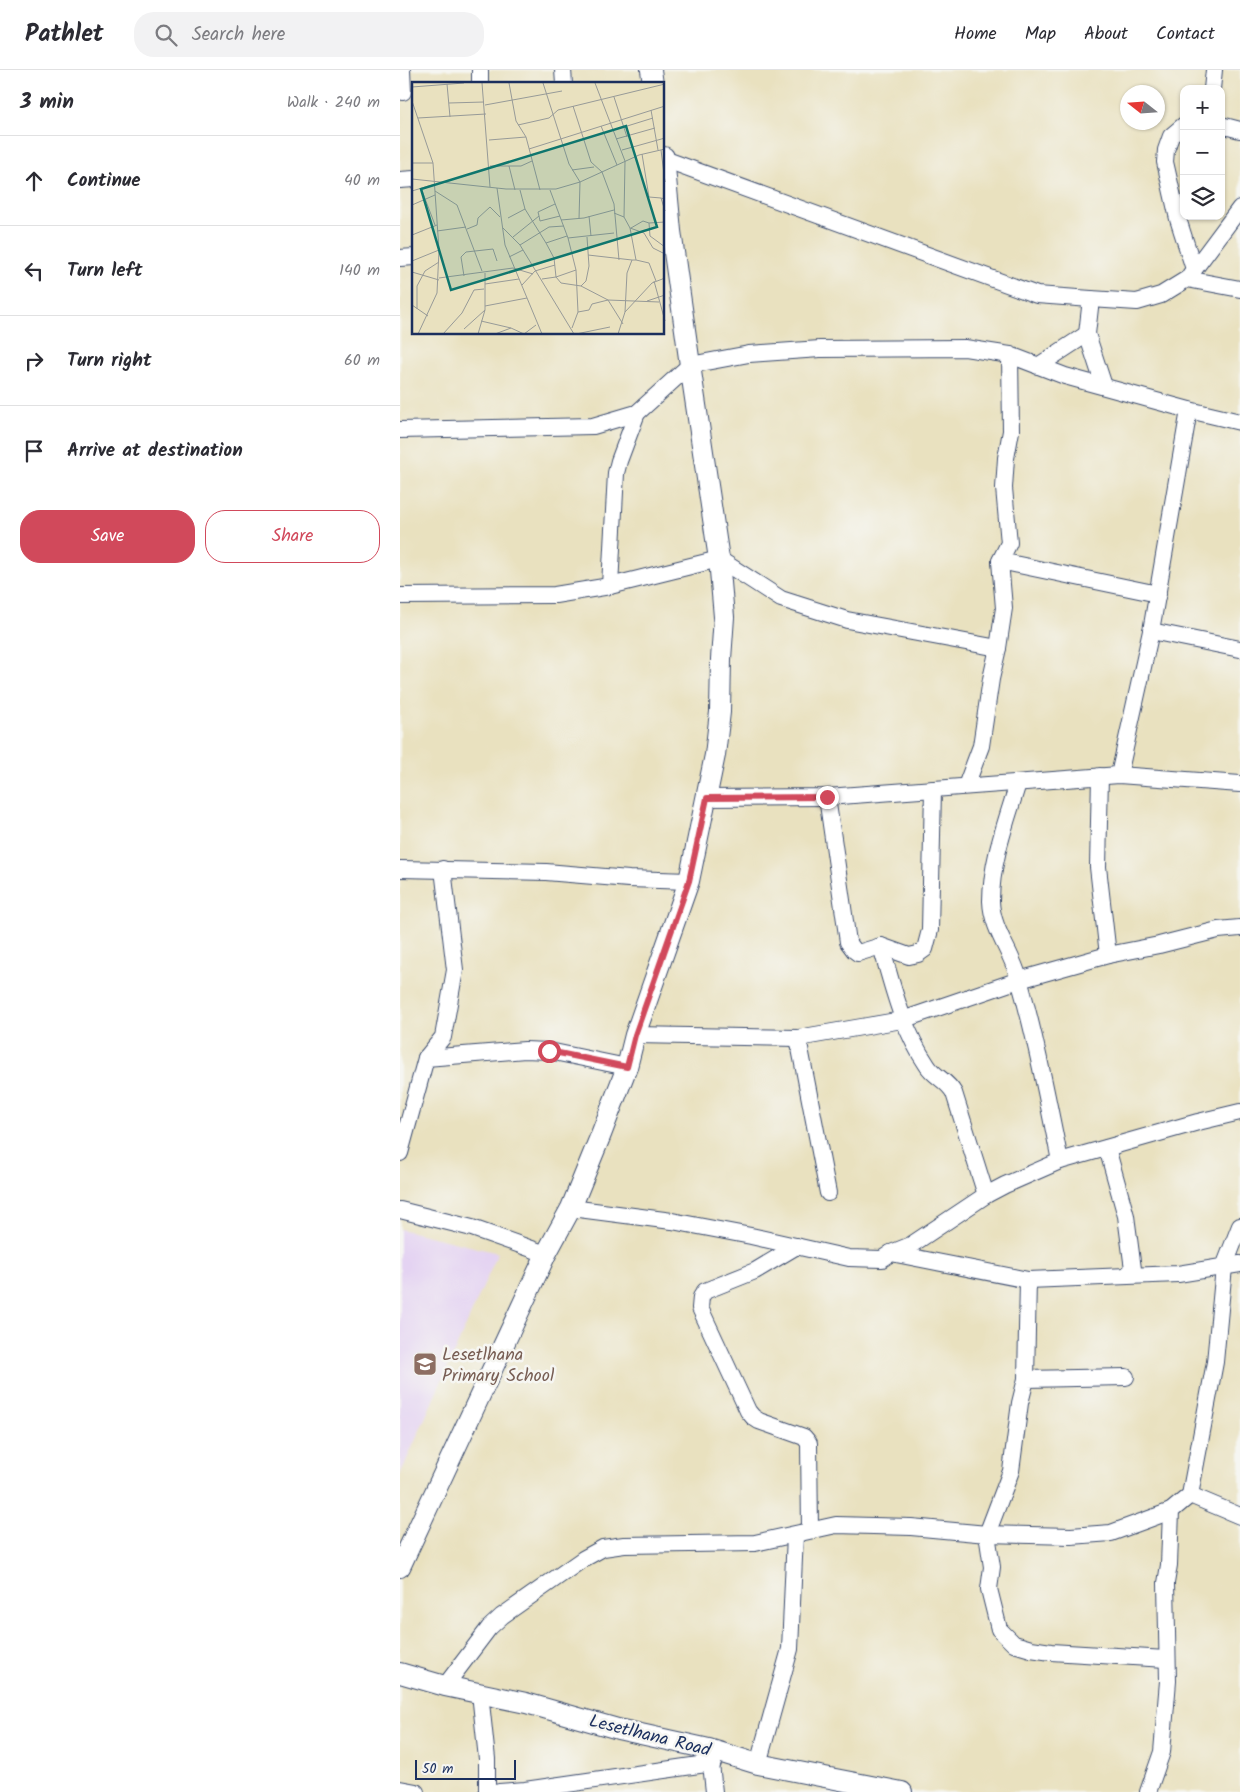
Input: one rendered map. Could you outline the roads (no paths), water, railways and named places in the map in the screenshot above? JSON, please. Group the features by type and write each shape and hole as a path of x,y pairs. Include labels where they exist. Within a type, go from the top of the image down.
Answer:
{"street":[{"path":"402,70 406,92"},
{"path":"1212,85 1214,70"},
{"path":"1225,127 1240,130"},
{"path":"1180,129 1171,136 1166,150 1165,162 1190,274"},
{"path":"665,158 1037,295 1137,302 1161,295 1190,274 1240,208"},
{"path":"400,1567 546,1254 571,1208 600,1137 627,1067 635,1035 689,881 707,798 720,712 724,617 719,559 668,231 665,176"},
{"path":"1190,274 1240,289"},
{"path":"1091,299 1087,334 1104,386"},
{"path":"1038,366 1087,334"},
{"path":"400,430 593,426 637,413 690,366 749,354 820,349 965,348 1010,355 1038,366 1104,386 1240,422"},
{"path":"966,786 981,746 1004,608 1000,561 1009,543 1004,488 1006,458 1011,431 1010,355"},
{"path":"1119,775 1158,594 1189,410"},
{"path":"610,586 616,473 637,413"},
{"path":"400,596 554,596 610,586 719,559 780,599 847,620 998,648"},
{"path":"1000,561 1158,594"},
{"path":"1151,630 1240,649"},
{"path":"707,798 827,797 1119,775 1240,784"},
{"path":"1100,776 1098,867 1108,955"},
{"path":"1018,782 999,849 991,902 994,922 1015,966 1019,980 1041,1067 1060,1162"},
{"path":"827,797 848,942 858,953 881,946 909,956 918,954 925,949 930,930 933,789"},
{"path":"400,869 546,872 629,879 689,881"},
{"path":"400,1152 426,1058 443,1036 455,970 443,869"},
{"path":"635,1035 798,1038 902,1020 1019,980 1108,955 1159,945 1218,930 1240,928"},
{"path":"881,946 902,1020 928,1067 950,1086 954,1092 986,1195"},
{"path":"798,1038 828,1193"},
{"path":"426,1058 526,1050 549,1051 627,1067"},
{"path":"571,1208 672,1221 849,1258 882,1259 911,1245 986,1195 1060,1162 1240,1112"},
{"path":"1107,1148 1126,1216 1133,1268 1126,1276"},
{"path":"400,1210 472,1228 546,1254"},
{"path":"446,1686 489,1628 502,1616 583,1559 603,1548 624,1545 755,1543 836,1525 911,1527 987,1534 1071,1536 1111,1533 1172,1510 1190,1495 1215,1362 1224,1267 1240,1226"},
{"path":"758,1764 790,1649 803,1532 809,1443 804,1437 752,1417 700,1308 700,1301 705,1291 755,1271 796,1246"},
{"path":"891,1253 1028,1280 1178,1274 1240,1264"},
{"path":"1028,1280 1026,1379 1020,1403 1011,1471 987,1534 992,1567 989,1589 999,1629 1014,1644 1051,1652 1166,1659"},
{"path":"1026,1379 1126,1376"},
{"path":"1190,1495 1240,1516"},
{"path":"1148,1792 1162,1752 1168,1681 1166,1659 1166,1583 1172,1510"},
{"name":"Lesetlhana Road","path":"400,1673 446,1686 526,1703 711,1756 902,1792"},
{"path":"480,1693 487,1759 487,1792"},
{"path":"499,1792 525,1790 711,1756 714,1792"},
{"path":"400,1789 416,1792"}],"place":[{"name":"Lesetlhana Primary School","path":"425,1364"}]}
